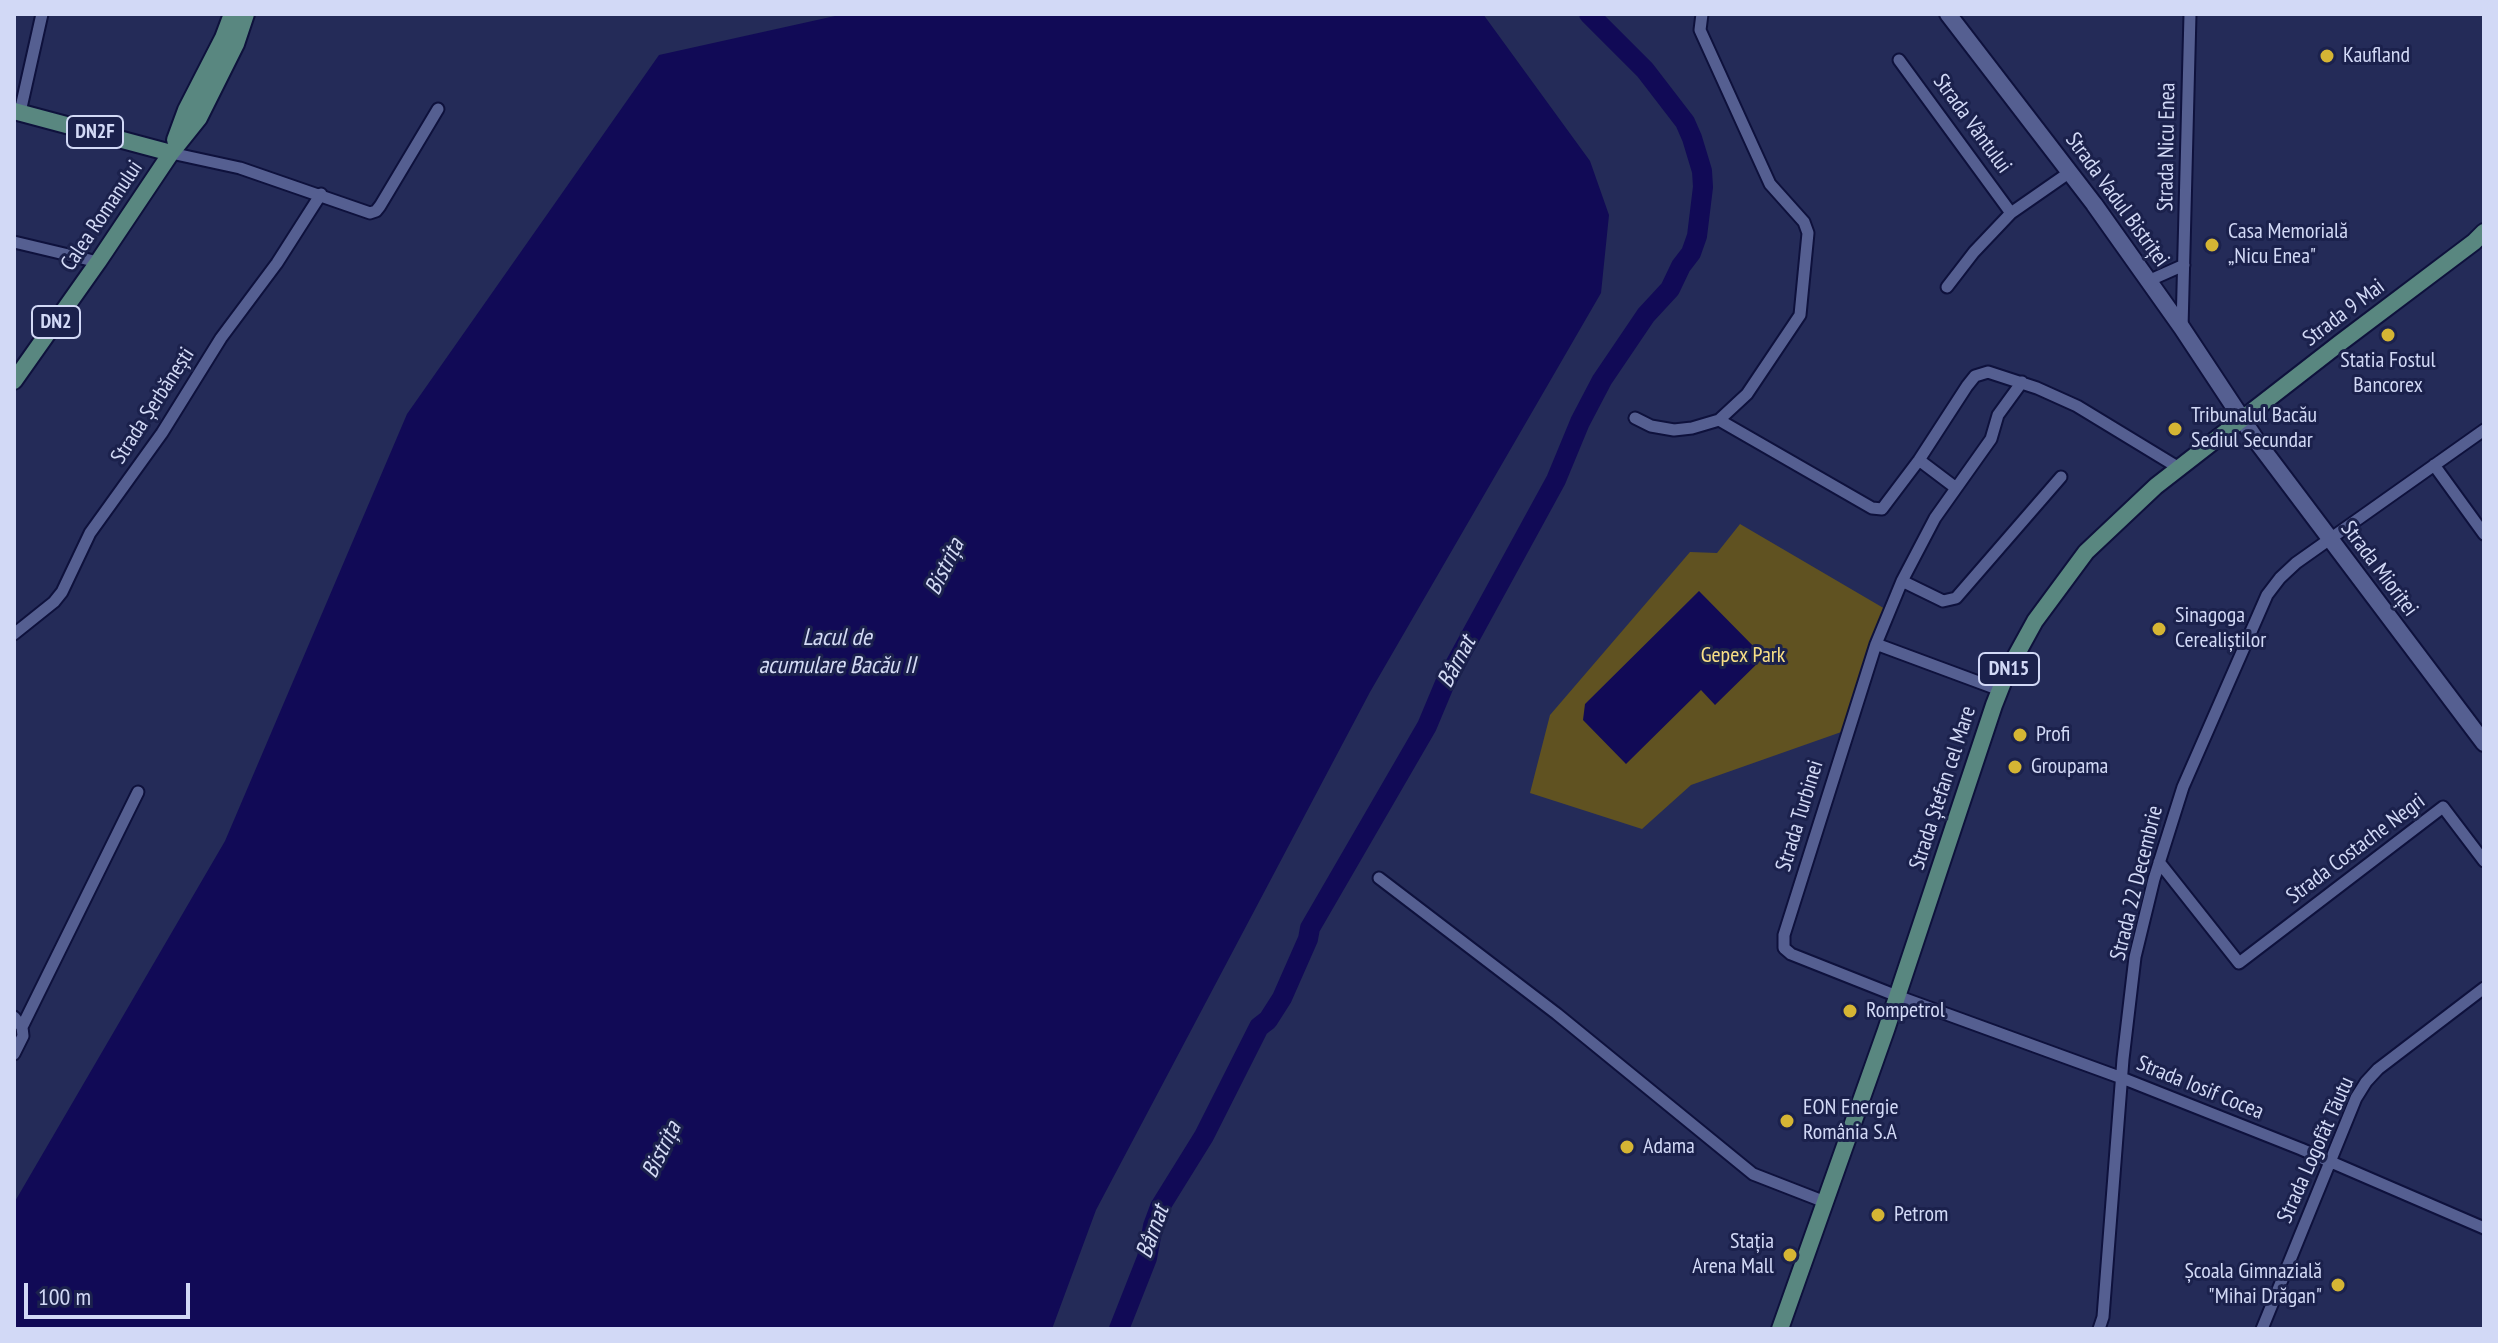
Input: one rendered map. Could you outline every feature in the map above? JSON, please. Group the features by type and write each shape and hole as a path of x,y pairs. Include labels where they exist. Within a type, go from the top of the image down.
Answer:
{"main road":[{"name":"Calea Romanului","path":"171,153 186,110 232,14"},
{"name":"Calea Romanului","path":"14,381 171,153 199,118 236,44 246,14"},
{"name":"Strada Vadul Bistriței","path":"1948,14 2070,172 2182,328 2241,419"},
{"name":"DN2F","path":"17,111 171,153"},
{"name":"Strada 9 Mai","path":"2241,419 2481,237"},
{"name":"Strada Ștefan cel Mare","path":"1780,1329 2000,690 2030,629 2071,570 2123,516 2241,419"},
{"name":"Strada Mioriței","path":"2241,419 2484,743"}],"street":[{"path":"17,111 42,14"},
{"path":"1635,418 1651,426 1674,430 1719,420 1747,394 1800,315 1808,233 1804,222 1770,184 1700,30 1702,14"},
{"name":"Strada Nicu Enea","path":"2182,328 2190,14"},
{"name":"Strada Vântului","path":"1899,60 2011,213"},
{"path":"171,153 240,168 370,213 376,211 438,109"},
{"path":"1947,287 1974,252 2011,213 2070,172"},
{"name":"Strada Șerbănești","path":"14,634 62,592 90,533 162,433 221,338 277,263 321,194"},
{"path":"14,242 98,262"},
{"path":"2148,281 2184,265"},
{"path":"1719,420 1872,508 1882,509 1888,505 1975,376 1988,372 2022,382 2077,406 2179,468"},
{"name":"Strada Turbinei","path":"1897,996 1791,954 1784,948 1784,935 1876,644 1902,581 1935,518 1991,439 1998,415 2022,382"},
{"name":"Strada 22 Decembrie","path":"2100,1326 2135,957 2159,862 2183,787 2267,595 2280,578 2296,563 2484,430"},
{"path":"1919,460 1956,488"},
{"path":"2434,465 2484,534"},
{"path":"1902,581 1943,601 1956,598 2061,477"},
{"path":"1876,644 2000,690"},
{"path":"14,1054 23,1036 18,1022 138,792"},
{"name":"Strada Costache Negri","path":"2159,862 2239,963 2443,807 2484,861"},
{"path":"1379,878 1557,1014 1753,1174 1825,1202"},
{"name":"Strada Logofăt Tăutu","path":"2262,1329 2356,1098 2366,1082 2378,1069 2484,988"},
{"name":"Strada Iosif Cocea","path":"1897,996 2122,1078 2484,1228"},
{"path":"2100,1326 2114,1329"}],"green space":[{"name":"Gepex Park","path":"1740,524 1892,613 1847,730 1691,785 1642,829 1530,793 1550,715 1690,552 1717,553"}],"water":[{"name":"Lacul de acumulare Bacău II","path":"844,14 1483,14 1590,161 1609,215 1601,293 1370,692 1096,1210 1052,1329 14,1329 14,1203 225,841 407,414 659,55"},
{"path":"1699,591 1764,657 1715,705 1701,690 1626,764 1583,720 1585,704"}],"waterway":[{"name":"Bârnat","path":"1119,1329 1147,1258 1160,1207 1204,1136 1259,1027 1268,1020 1282,998 1310,928 1427,726 1445,683 1556,480 1580,422 1602,380 1646,315 1670,289 1691,253 1697,236 1703,187 1702,171 1692,138 1685,122 1645,70 1589,14"}],"place":[{"name":"Kaufland","path":"2327,56"},
{"name":"Casa Memorială „Nicu Enea\"","path":"2212,245"},
{"name":"Statia Fostul Bancorex","path":"2388,335"},
{"name":"Tribunalul Bacău Sediul Secundar","path":"2175,429"},
{"name":"Sinagoga Cerealiștilor","path":"2159,629"},
{"name":"Profi","path":"2020,735"},
{"name":"Groupama","path":"2015,767"},
{"name":"Rompetrol","path":"1850,1011"},
{"name":"EON Energie România S.A","path":"1787,1121"},
{"name":"Adama","path":"1627,1147"},
{"name":"Petrom","path":"1878,1215"},
{"name":"Stația Arena Mall","path":"1790,1255"},
{"name":"Școala Gimnazială \"Mihai Drăgan\"","path":"2338,1285"}],"water label":[{"name":"Bistrița","path":"945,567"},
{"name":"Bistrița","path":"662,1150"}]}
